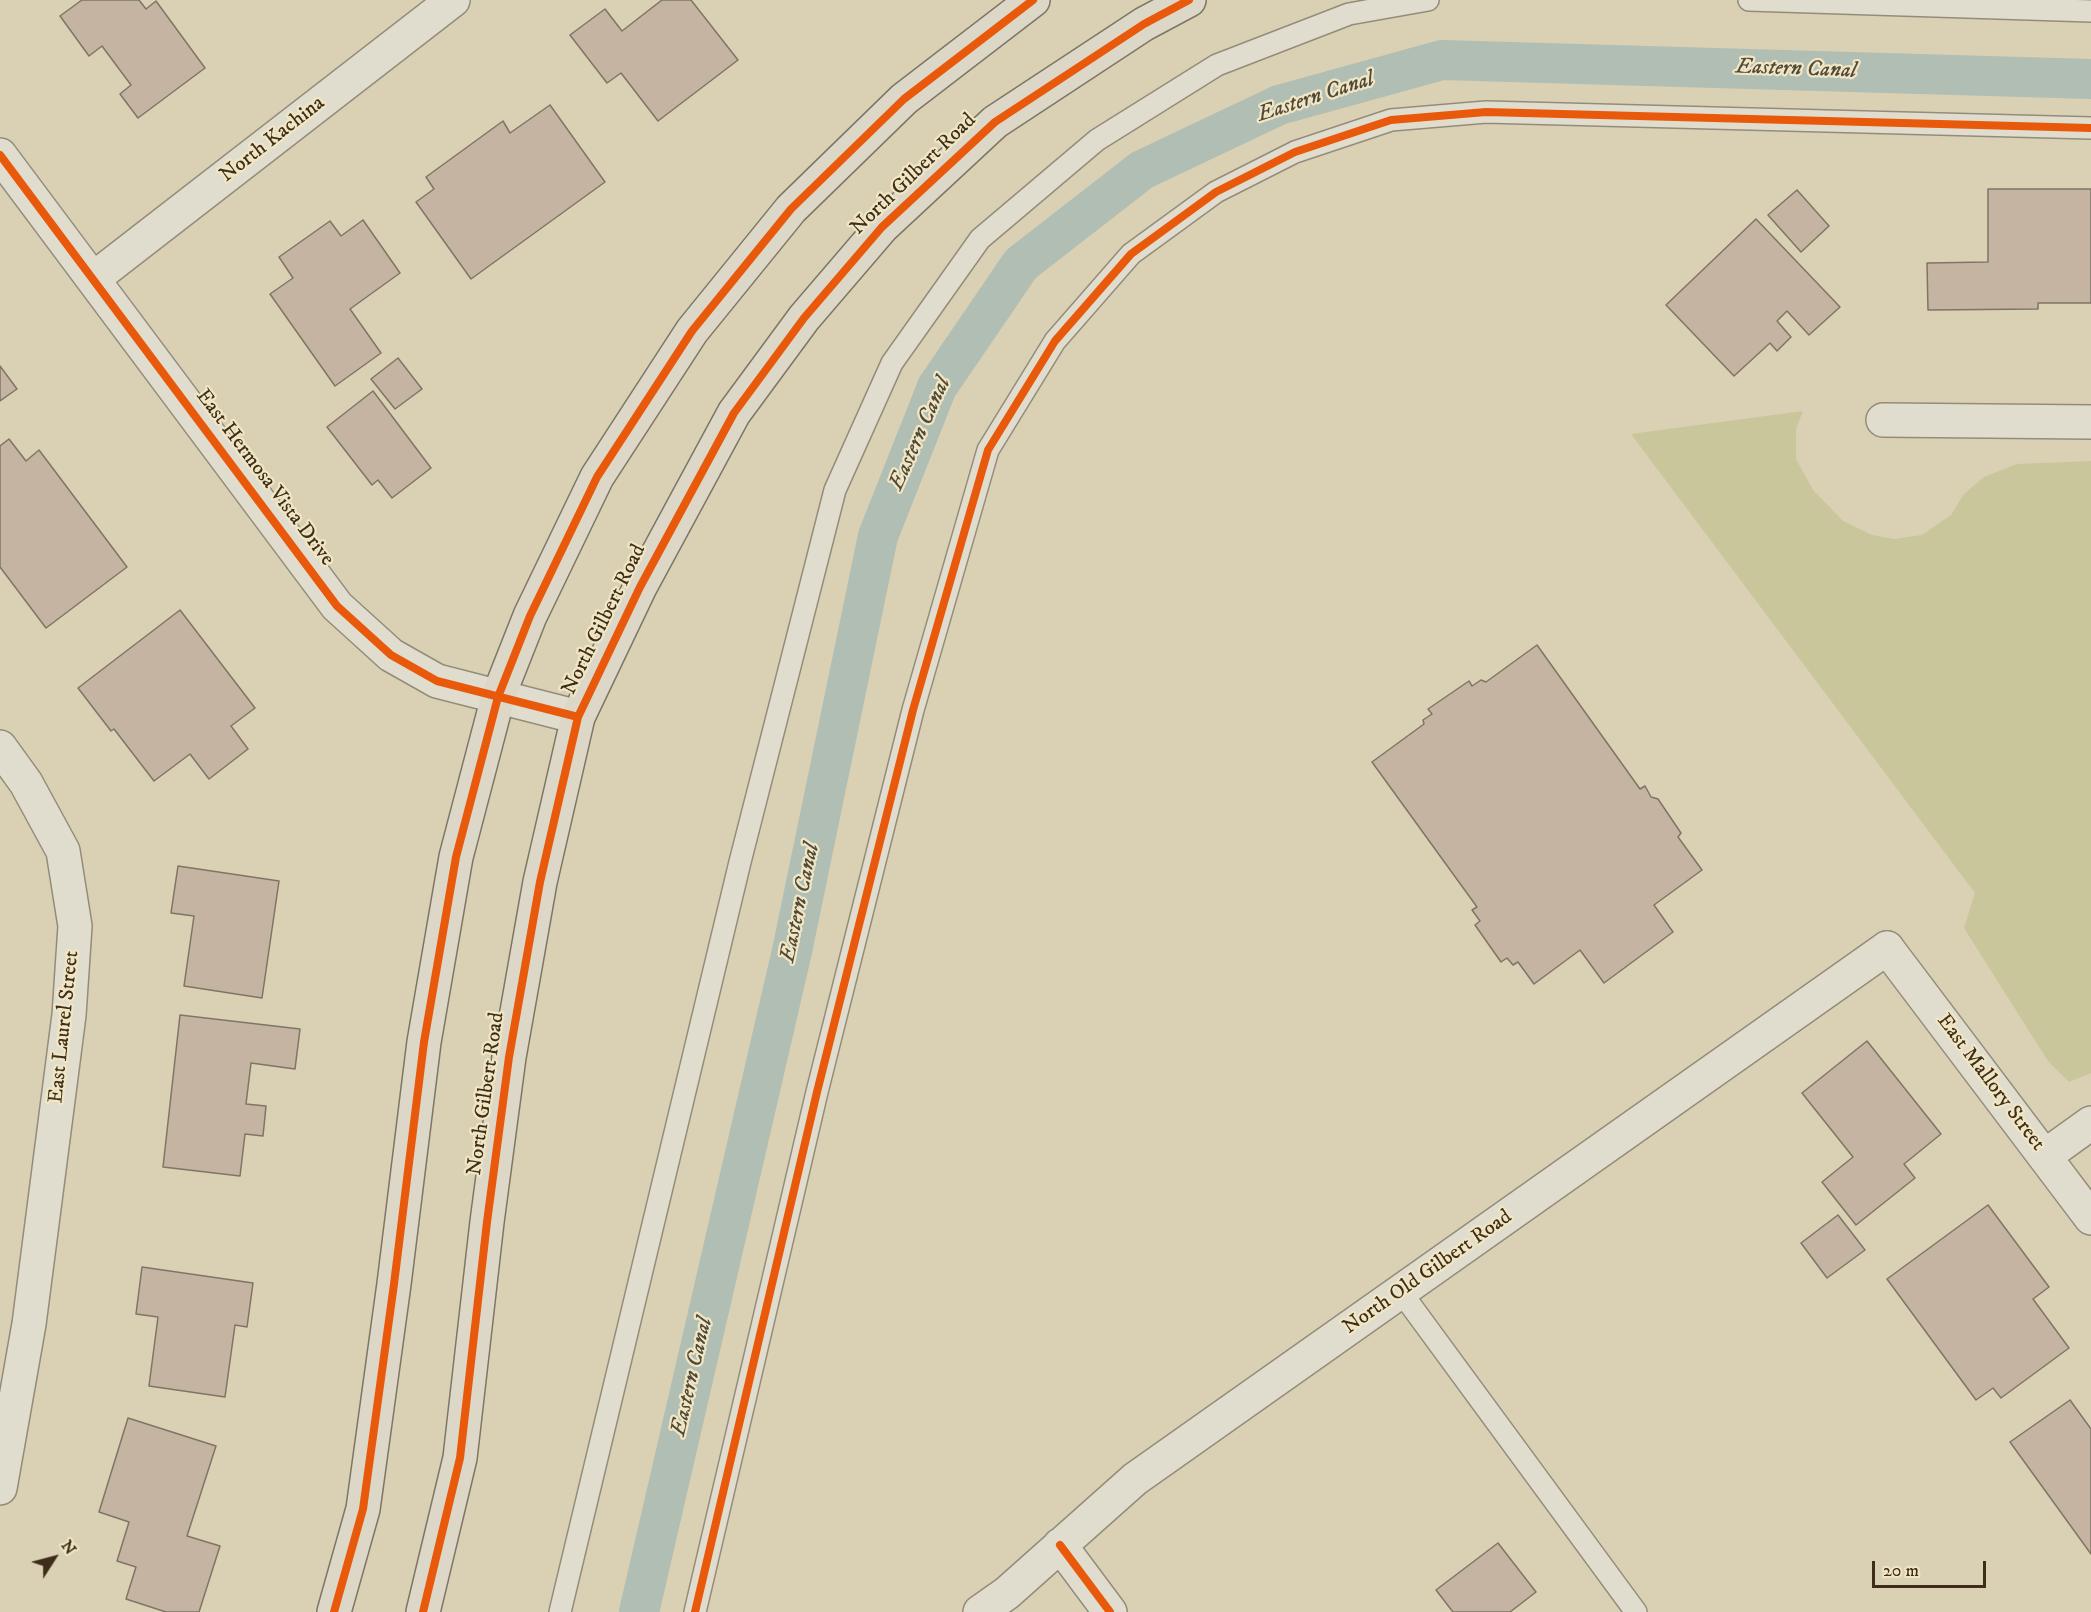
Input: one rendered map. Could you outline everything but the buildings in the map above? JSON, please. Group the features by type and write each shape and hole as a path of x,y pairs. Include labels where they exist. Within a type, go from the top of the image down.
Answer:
{"main road":[{"path":"334,1612 363,1509 424,1042 456,857 498,697 530,616 597,477 692,331 791,209 903,99 1033,0"},
{"name":"North Gilbert Road","path":"423,1612 460,1458 487,1222 509,1057 540,882 578,717 655,555 734,413 804,318 882,227 995,122 1144,24 1189,0"}],"street":[{"name":"North Kachina","path":"93,279 453,0"},
{"name":"East Hermosa Vista Drive","path":"0,155 337,606 391,655 438,681 578,717"},
{"path":"1883,420 2091,422"},
{"name":"East Laurel Street","path":"0,747 26,783 63,851 75,927 69,1015 29,1324 0,1488"},
{"name":"East Mallory Street","path":"1887,948 2091,1218"},
{"name":"North Old Gilbert Road","path":"980,1612 1007,1593 1135,1479 1887,948"},
{"path":"2045,1156 2091,1123"},
{"path":"1060,1545 1110,1612"}],"lane":[{"path":"560,1612 735,885 835,490 892,363 980,239 1097,140 1217,65 1349,14 1428,0"},
{"path":"1749,0 2091,11"},
{"path":"695,1612 817,1092 898,768 987,450 1055,341 1131,254 1216,192 1295,152 1391,120 1486,112 2091,128"},
{"path":"1401,1292 1636,1612"}],"shaded area":[{"path":"1803,411 1796,429 1796,459 1813,490 1843,521 1872,535 1894,539 1922,535 1951,515 1964,494 1984,477 2017,464 2091,461 2091,1073 2089,1074 2069,1082 2048,1061 1964,928 1975,893 1631,434"}],"waterway":[{"name":"Eastern Canal","path":"639,1612 792,951 878,536 937,387 1021,264 1142,170 1279,105 1442,60 2091,79"}],"cycle path":[{"path":"334,1612 363,1509 424,1042 456,857 498,697 530,616 597,477 692,331 791,209 904,99 1033,0"},
{"path":"423,1612 460,1458 487,1222 509,1057 540,882 578,717 640,587 734,413 804,318 882,227 995,122 1144,24 1189,0"},
{"path":"695,1612 817,1092 913,710 988,450 1055,341 1131,254 1216,192 1295,152 1391,120 1486,112 2091,128"},
{"path":"0,155 337,606 391,655 437,681 578,717"},
{"path":"1060,1545 1110,1612"}]}
